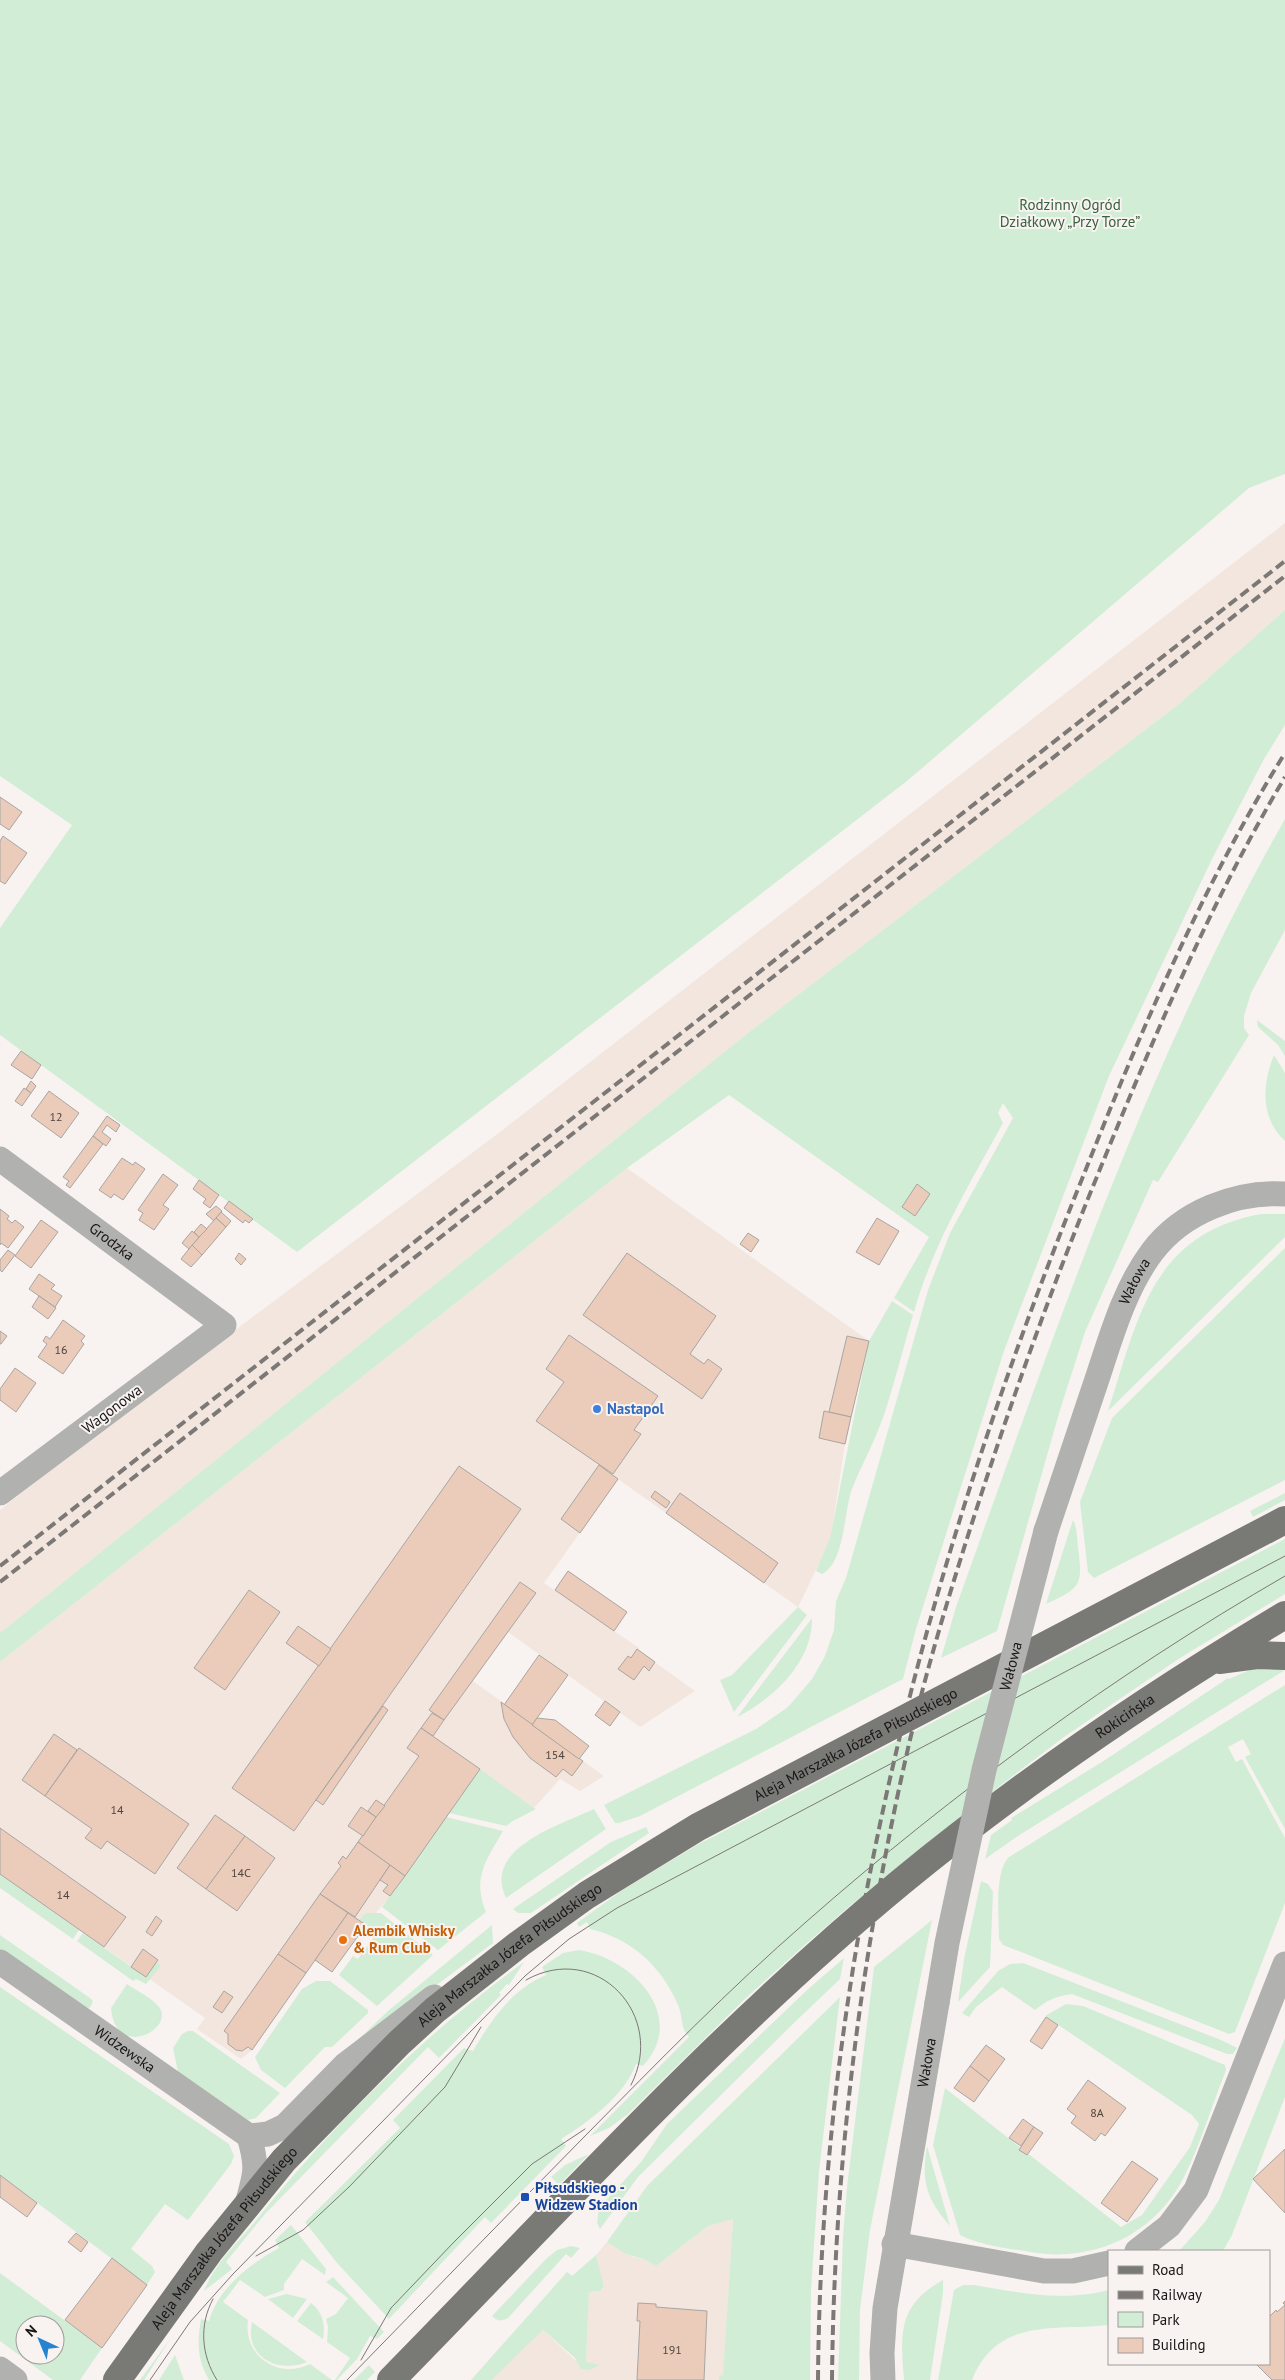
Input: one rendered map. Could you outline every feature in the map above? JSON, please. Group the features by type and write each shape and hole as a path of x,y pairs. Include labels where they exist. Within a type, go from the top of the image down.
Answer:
{"main road":[{"name":"Aleja Marszałka Józefa Piłsudskiego","path":"117,2380 209,2252 284,2160 363,2078 435,2010 471,1980 587,1896 666,1845 1013,1661 1285,1520"},
{"name":"Rokicińska","path":"391,2380 688,2077 817,1955 899,1884 972,1824 1041,1774 1201,1665 1285,1615"},
{"path":"1201,1665 1234,1657 1285,1656"}],"street":[{"name":"Grodzka","path":"0,1159 224,1325"},
{"name":"Wałowa","path":"883,2380 883,2333 894,2244 947,1943 986,1762 1046,1531 1116,1324 1139,1273 1152,1252 1182,1224 1212,1206 1246,1196 1285,1194"},
{"name":"Wagonowa","path":"0,1493 224,1325"},
{"name":"Widzewska","path":"0,1962 249,2136"},
{"path":"1138,2250 1169,2226 1196,2190 1285,1964"},
{"path":"247,2206 257,2171 257,2162 249,2136 268,2134 285,2126 364,2049 434,1997 471,1980"},
{"path":"894,2244 1044,2271 1073,2271 1108,2263"},
{"path":"0,2369 16,2380"}],"shaded area":[{"path":"1285,523 1285,610 1179,704 748,1033 0,1633 0,1510 91,1438 496,1135"},
{"path":"627,1168 869,1341 845,1444 830,1541 798,1607 618,1479 544,1583 639,1648 638,1650 695,1691 640,1727 508,1632 473,1681 604,1776 580,1791 560,1779 534,1808 480,1770 390,1896 332,1972 315,1960 252,2050 241,2059 197,2029 205,2018 0,1874 0,1662"},
{"path":"733,2218 723,2380 492,2380 543,2330 575,2360 586,2362 589,2292 600,2291 604,2288 596,2255 607,2242 633,2257 646,2260 656,2266 708,2226"}],"green space":[{"name":"Rodzinny Ogród Działkowy „Przy Torze”","path":"0,0 1285,0 1285,474 1249,488 907,781 297,1252 0,1035 0,928 72,825 0,776"},
{"path":"1285,610 1285,725 1264,759 1213,857 1109,1076 1004,1351 916,1629 903,1679 640,1816 615,1823 604,1805 756,1729 788,1707 812,1679 825,1656 834,1630 836,1601 846,1578 928,1290 950,1233 1013,1118 1003,1103 998,1113 1003,1123 953,1215 931,1262 914,1312 894,1298 929,1237 729,1095 627,1168 0,1662 0,1633 748,1033 1179,704"},
{"path":"1285,819 1285,930 1251,993 1244,1016 1244,1028 1249,1035 1158,1182 1153,1180 1085,1332 1060,1410 997,1631 941,1658 956,1607 1028,1406 1065,1306 1144,1107 1234,913"},
{"path":"1257,1020 1285,1041 1285,1056 1278,1045 1258,1027"},
{"path":"1274,1055 1285,1073 1285,1141 1271,1122 1267,1111 1267,1077"},
{"path":"1261,1214 1285,1214 1285,1237 1108,1411 1129,1344 1141,1314 1154,1286 1172,1261 1195,1240 1224,1224"},
{"path":"1285,1248 1285,1480 1094,1578 1088,1572 1080,1502 1112,1418"},
{"path":"892,1301 913,1315 884,1415 849,1498 839,1548 830,1568 822,1574 816,1571 830,1538 869,1341"},
{"path":"1285,1493 1285,1500 1253,1517 1250,1511"},
{"path":"1073,1520 1077,1533 1079,1578 1073,1589 1046,1604"},
{"path":"1285,1539 1285,1594 1180,1658 1064,1737 1005,1782 852,1904 807,1943 747,1997 628,2114 609,2128 590,2136 689,2037 684,2030 680,2009 671,1991 654,1966 632,1947 590,1929 587,1922 579,1927 577,1923 621,1891 697,1845"},
{"path":"798,1607 807,1615 734,1712 720,1680 732,1675"},
{"path":"812,1618 811,1634 806,1650 798,1664 777,1689 764,1700 737,1717"},
{"path":"1285,1667 1285,1670 1021,1834 985,1859 991,1835 1012,1820 1011,1818 1102,1762 1228,1678 1252,1669"},
{"path":"1285,1685 1285,1829 1245,1757 1251,1754 1243,1739 1228,1747 1236,1762 1242,1759 1285,1838 1285,1903 1235,2032 1229,2034 1003,1945 999,1939 998,1896 1001,1873 1009,1857"},
{"path":"480,1769 536,1809 506,1826 449,1813"},
{"path":"594,1809 606,1829 506,1898 501,1880 505,1865 514,1852 545,1831"},
{"path":"446,1817 503,1831 486,1861 481,1879 480,1889 486,1912 438,1950 382,1907"},
{"path":"646,1827 649,1833 531,1913 518,1913 513,1909 611,1842"},
{"path":"0,1874 79,1930 73,1939 0,1888"},
{"path":"981,1881 988,1884 993,1892 990,1967 958,2002 964,1959"},
{"path":"366,1913 381,1913 433,1955 377,2006 339,1975 353,1956 358,1959 377,1933 359,1920"},
{"path":"932,1920 870,2230 860,2310 859,2380 838,2380 843,2236 847,2187 874,1967"},
{"path":"492,1925 493,1943 341,2056 388,2011"},
{"path":"83,1933 146,1977 156,1962 161,1966 146,1984 136,1979 133,1981 77,1941"},
{"path":"0,1935 90,1998 93,2001 91,2006 87,2010 0,1950"},
{"path":"579,1950 599,1955 618,1964 635,1977 648,1992 657,2009 660,2028 656,2047 643,2066 636,2064 631,2076 615,2097 594,2116 561,2139 566,2146 491,2223 485,2217 389,2319 337,2263 305,2222 400,2128 393,2120 464,2048 473,2051 495,2017 513,1997 523,1988 546,1975 542,1967 563,1953"},
{"path":"844,1958 840,1979 638,2177 600,2229 597,2223 599,2208 641,2162 667,2124 807,1990"},
{"path":"524,1962 509,1985 507,1984 499,1993 501,1995 439,2058 428,2047 265,2214 226,2262 232,2269 204,2291 213,2273 226,2256 283,2187 347,2117 414,2051 486,1990"},
{"path":"1023,1963 1221,2040 1237,2048 1233,2054 1227,2054 1072,1994 1052,1999 1035,2010 1002,1987 976,2007 969,2017 962,2013 998,1971 1010,1964"},
{"path":"316,1981 330,1981 368,2010 368,2013 332,2047 325,2047 285,2088 261,2070 255,2057 302,1989"},
{"path":"127,1984 156,2004 162,2016 159,2024 143,2036 132,2037 123,2033 115,2024 111,2008"},
{"path":"0,1987 229,2144 234,2156 231,2164 188,2220 165,2204 131,2249 152,2266 155,2272 147,2285 0,2175"},
{"path":"840,1997 819,2171 811,2290 810,2380 719,2380 719,2376 723,2375 733,2219 708,2226 656,2266 646,2260 626,2254 607,2242 647,2186"},
{"path":"1066,2004 1083,2006 1225,2065 1226,2070 1195,2153 1183,2179 1170,2199 1155,2216 1138,2230 1098,2249 1076,2253 1053,2254 1003,2248 968,2239 960,2235 933,2145 945,2088 1121,2227 1142,2215 1190,2147 1199,2124 1192,2115 1045,2016"},
{"path":"193,2031 280,2093 256,2118 248,2120 178,2072 173,2048 182,2034"},
{"path":"1285,2038 1285,2097 1232,2235 1224,2250 1180,2250 1205,2222 1219,2200"},
{"path":"927,2146 950,2226 935,2207 927,2189 925,2158"},
{"path":"589,2154 559,2185 551,2177 565,2165"},
{"path":"291,2225 326,2269 325,2275 302,2259 284,2284 284,2290 265,2297 240,2280 223,2302 248,2320 248,2333 251,2344 265,2362 275,2367 286,2369 310,2364 332,2380 209,2380 202,2365 199,2351 201,2319 209,2321 213,2309 227,2288 246,2269 279,2248 275,2240"},
{"path":"571,2246 580,2248 571,2258 566,2254 508,2318 499,2320 492,2316 547,2258 557,2250"},
{"path":"596,2255 604,2287 600,2291 589,2292 586,2362 600,2365 589,2370 581,2369 575,2358 543,2330 492,2380 471,2380 567,2272 572,2276"},
{"path":"0,2273 57,2315 15,2315 15,2352 0,2341"},
{"path":"333,2277 384,2332 377,2339 370,2336 357,2359 337,2380 335,2380 350,2358 327,2342 328,2327 326,2319 336,2314 348,2298 326,2282"},
{"path":"943,2280 943,2293 930,2380 904,2380 902,2348 905,2322 917,2300"},
{"path":"963,2285 974,2285 1058,2296 1091,2294 1108,2290 1108,2325 1048,2328 1012,2336 996,2346 983,2360 972,2380 938,2380 954,2290"},
{"path":"287,2294 307,2299 293,2318 268,2299"},
{"path":"311,2303 318,2310 322,2319 323,2339 297,2321"},
{"path":"65,2321 102,2348 80,2380 53,2380 33,2365 65,2365"},
{"path":"252,2322 307,2362 285,2366 266,2360 253,2345 251,2334"},
{"path":"171,2338 144,2380 140,2380"},
{"path":"175,2355 184,2380 159,2380"},
{"path":"369,2365 375,2372 367,2380 354,2380"}],"building":[{"path":"0,797 22,812 9,830 0,824"},
{"path":"3,836 27,853 5,884 0,881 0,841"},
{"path":"21,1051 41,1065 32,1079 11,1065"},
{"path":"31,1081 36,1086 31,1093 26,1089"},
{"path":"24,1088 31,1093 22,1106 15,1101"},
{"path":"49,1091 79,1113 61,1138 31,1116"},
{"path":"107,1116 120,1125 116,1132 107,1125 102,1132 111,1139 106,1146 93,1136"},
{"path":"93,1136 103,1144 70,1188 66,1185 69,1181 63,1177"},
{"path":"122,1158 133,1165 135,1162 145,1169 123,1200 114,1194 111,1198 99,1190"},
{"path":"163,1174 178,1185 163,1205 169,1209 154,1230 139,1220 143,1213 138,1210"},
{"path":"199,1180 219,1195 210,1208 203,1203 206,1199 193,1189"},
{"path":"917,1184 930,1194 915,1216 902,1207"},
{"path":"229,1201 253,1219 249,1223 245,1220 243,1223 224,1208"},
{"path":"216,1206 222,1211 214,1221 206,1214"},
{"path":"0,1209 9,1216 7,1219 12,1223 15,1220 24,1227 8,1248 1,1243 0,1245"},
{"path":"221,1212 231,1221 226,1227 216,1218"},
{"path":"216,1218 226,1227 202,1255 192,1245"},
{"path":"877,1218 899,1231 879,1265 856,1252"},
{"path":"41,1220 58,1232 31,1268 15,1256"},
{"path":"201,1224 207,1229 199,1237 194,1232"},
{"path":"192,1231 199,1237 189,1249 182,1243"},
{"path":"748,1233 759,1240 751,1252 740,1244"},
{"path":"192,1245 202,1255 191,1267 181,1259"},
{"path":"8,1250 15,1255 2,1272 0,1270 0,1260"},
{"path":"239,1253 246,1259 241,1265 235,1259"},
{"path":"627,1253 716,1316 690,1354 704,1364 708,1359 722,1369 702,1399 583,1315"},
{"path":"39,1274 55,1285 51,1289 62,1296 55,1307 29,1289"},
{"path":"39,1296 56,1308 48,1319 32,1307"},
{"path":"63,1320 85,1336 81,1341 84,1344 63,1374 38,1357 47,1344 43,1341 46,1336 50,1339"},
{"path":"0,1331 7,1336 1,1344 0,1344"},
{"name":"Nastapol","path":"569,1335 658,1396 634,1430 641,1434 613,1474 536,1421 564,1382 546,1369"},
{"path":"847,1336 869,1341 851,1417 829,1412"},
{"path":"15,1368 36,1383 16,1412 0,1400 0,1389"},
{"path":"824,1411 851,1417 845,1444 819,1438"},
{"path":"599,1465 618,1479 580,1533 561,1519"},
{"path":"459,1466 521,1509 294,1831 232,1788"},
{"path":"655,1491 670,1502 666,1508 651,1497"},
{"path":"680,1493 778,1563 764,1583 666,1513"},
{"path":"568,1571 627,1612 614,1631 555,1590"},
{"path":"520,1582 536,1593 444,1720 429,1710"},
{"path":"249,1590 280,1612 225,1690 194,1668"},
{"path":"298,1626 331,1649 319,1666 286,1643"},
{"path":"637,1649 655,1662 649,1671 644,1666 634,1680 618,1669 628,1656 631,1658"},
{"path":"539,1655 568,1675 532,1725 504,1705"},
{"path":"605,1701 620,1712 610,1726 595,1715"},
{"path":"501,1702 583,1761 572,1776 563,1769 556,1777 530,1758 513,1737 504,1719"},
{"path":"383,1706 388,1710 323,1805 316,1800"},
{"path":"432,1713 444,1720 433,1736 421,1728"},
{"path":"537,1718 555,1720 589,1746 579,1759 532,1725"},
{"path":"421,1728 480,1769 405,1876 358,1842 419,1756 407,1748"},
{"path":"54,1734 77,1750 45,1796 22,1780"},
{"path":"79,1748 189,1824 155,1874 107,1841 101,1849 85,1838 92,1829 45,1796"},
{"path":"376,1800 385,1806 376,1817 368,1811"},
{"path":"361,1807 376,1817 363,1836 348,1826"},
{"path":"215,1815 245,1836 206,1889 177,1868"},
{"path":"0,1828 126,1917 104,1947 0,1874"},
{"path":"245,1836 275,1858 237,1911 206,1889"},
{"path":"358,1842 390,1865 355,1917 320,1894 341,1866 338,1863 343,1856 346,1859"},
{"path":"390,1865 405,1876 390,1896 383,1891 388,1885 380,1880"},
{"path":"320,1894 348,1913 306,1973 278,1954"},
{"path":"348,1913 366,1925 332,1972 315,1960"},
{"path":"156,1916 162,1921 152,1936 146,1932"},
{"path":"143,1949 158,1960 146,1977 131,1967"},
{"path":"278,1954 306,1973 252,2050 248,2047 242,2051 236,2050 228,2044 228,2034 224,2031"},
{"path":"224,1991 233,1997 222,2013 213,2007"},
{"path":"1046,2017 1058,2025 1042,2049 1030,2041"},
{"path":"986,2045 1005,2059 989,2081 970,2066"},
{"path":"970,2066 989,2081 974,2102 954,2088"},
{"path":"1088,2080 1126,2108 1105,2136 1101,2133 1095,2141 1071,2123 1076,2116 1067,2109"},
{"path":"1023,2119 1034,2127 1021,2146 1009,2138"},
{"path":"1034,2127 1043,2133 1027,2155 1019,2150"},
{"path":"1285,2149 1285,2213 1253,2179"},
{"path":"1132,2161 1158,2179 1127,2222 1101,2203"},
{"path":"0,2175 37,2203 27,2217 0,2197"},
{"path":"76,2233 88,2242 81,2252 68,2242"},
{"path":"112,2258 147,2285 102,2348 65,2320"},
{"path":"638,2303 656,2304 656,2307 707,2311 704,2380 637,2380 640,2321 637,2321"},
{"path":"1285,2305 1285,2380 1272,2380 1257,2365 1270,2365 1270,2316 1276,2310 1277,2312"}],"tram line":[{"path":"150,2380 190,2322 233,2274 525,1976 569,1939 617,1908 1285,1556"},
{"path":"347,2380 694,2026 806,1922 919,1827 1037,1737 1159,1654 1285,1576"},
{"path":"526,1980 552,1970 577,1970 600,1977 619,1992 632,2011 640,2034 640,2059 631,2085"},
{"path":"256,2256 303,2230 349,2187 445,2087 481,2027"},
{"path":"361,2360 391,2308 454,2242 532,2164 585,2129"},
{"path":"213,2299 205,2319 204,2340 208,2360 217,2380"}],"railway":[{"path":"0,1566 1285,561"},
{"path":"0,1582 1285,576"},
{"path":"818,2380 824,2224 839,2070 862,1917 893,1767 931,1618 975,1471 1026,1324 1104,1124 1174,961 1226,855 1285,753"},
{"path":"832,2380 838,2220 853,2060 864,1980 892,1822 909,1744 934,1649 962,1554 1009,1412 1082,1213 1140,1073 1207,922 1285,777"}],"place":[{"name":"Nastapol","path":"597,1409"},
{"name":"Alembik Whisky & Rum Club","path":"343,1940"},
{"name":"Piłsudskiego - Widzew Stadion","path":"525,2197"}]}
